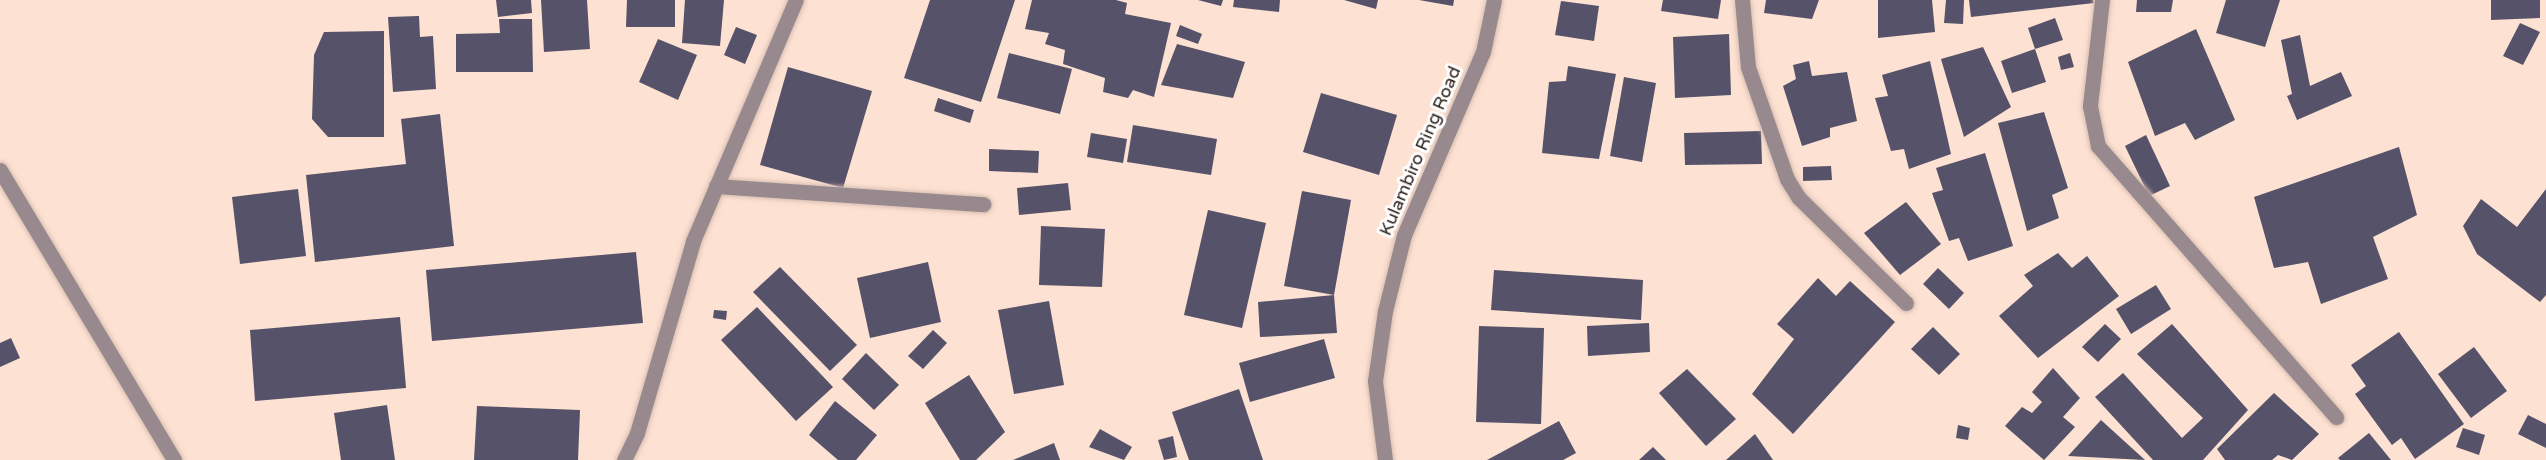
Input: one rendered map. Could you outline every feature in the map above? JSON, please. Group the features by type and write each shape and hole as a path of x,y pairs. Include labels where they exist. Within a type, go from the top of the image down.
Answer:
{"street":[{"path":"624,460 637,433 693,241 796,0"},
{"name":"Kulambiro Ring Road","path":"1385,460 1375,381 1385,311 1404,236 1483,52 1494,0"},
{"path":"1742,0 1746,58 1787,179 1799,198 1906,303"},
{"path":"2102,0 2090,106 2098,146 2336,417"},
{"path":"0,170 174,460"},
{"path":"716,186 983,204"}],"building":[{"path":"496,0 531,0 532,13 498,17"},
{"path":"541,0 587,0 590,49 544,52"},
{"path":"627,0 675,0 675,27 626,27"},
{"path":"685,0 724,0 720,46 682,43"},
{"path":"930,0 1015,0 981,102 904,78"},
{"path":"1032,0 1116,0 1127,3 1125,14 1171,23 1154,97 1133,90 1128,98 1103,92 1105,78 1063,64 1065,50 1045,44 1049,33 1025,29"},
{"path":"1198,0 1223,0 1221,6"},
{"path":"1234,0 1280,0 1279,12 1233,7"},
{"path":"1344,0 1378,0 1376,9"},
{"path":"1419,0 1454,0 1453,6"},
{"path":"1663,0 1721,0 1718,19 1661,11"},
{"path":"1766,0 1819,0 1812,19 1764,13"},
{"path":"1878,0 1932,0 1935,32 1878,38"},
{"path":"1946,0 1964,0 1963,24 1944,23"},
{"path":"1969,0 2093,0 2094,3 1971,17"},
{"path":"2137,0 2173,0 2171,12 2136,12"},
{"path":"2226,0 2280,0 2265,47 2216,33"},
{"path":"2491,0 2540,0 2540,18 2491,20"},
{"path":"1561,1 1599,6 1594,41 1555,35"},
{"path":"419,16 420,37 433,36 436,89 393,92 388,17"},
{"path":"2055,18 2063,40 2035,49 2028,28"},
{"path":"499,19 532,19 533,72 456,72 456,34 500,33"},
{"path":"2520,23 2540,32 2523,65 2503,56"},
{"path":"1180,25 1202,34 1198,44 1176,36"},
{"path":"736,27 757,35 745,64 724,55"},
{"path":"2196,29 2235,120 2195,140 2185,123 2155,136 2128,62"},
{"path":"384,31 384,137 328,137 312,119 314,55 324,32"},
{"path":"1729,34 1731,95 1675,98 1673,37"},
{"path":"2300,35 2310,86 2341,72 2352,96 2297,120 2287,96 2292,94 2281,40"},
{"path":"658,39 697,55 678,100 639,82"},
{"path":"1177,44 1245,62 1233,98 1161,85"},
{"path":"1983,47 2011,107 1964,137 1941,59"},
{"path":"2035,49 2046,82 2012,93 2001,61"},
{"path":"1009,53 1072,69 1060,114 997,98"},
{"path":"2070,53 2074,67 2061,70 2058,57"},
{"path":"1809,61 1812,76 1847,72 1857,121 1830,128 1830,137 1802,146 1783,86 1796,79 1793,65"},
{"path":"1930,61 1951,154 1909,169 1904,149 1891,151 1875,98 1888,96 1882,75"},
{"path":"1568,66 1616,74 1599,159 1542,153 1549,82 1566,81"},
{"path":"788,67 872,91 843,188 760,165"},
{"path":"1624,77 1656,83 1642,162 1610,156"},
{"path":"1321,93 1397,115 1379,175 1303,152"},
{"path":"938,98 974,110 970,123 934,111"},
{"path":"2044,112 2068,188 2052,195 2059,218 2027,231 1998,123"},
{"path":"440,114 454,246 315,262 306,175 406,164 401,119"},
{"path":"1133,125 1217,139 1211,175 1127,162"},
{"path":"1761,131 1762,164 1685,165 1684,133"},
{"path":"1091,133 1127,139 1123,163 1087,157"},
{"path":"2146,135 2170,186 2149,196 2125,146"},
{"path":"2399,147 2417,215 2373,237 2388,279 2321,304 2308,262 2274,268 2254,197"},
{"path":"989,149 1039,151 1038,173 989,171"},
{"path":"1985,153 2013,246 1968,261 1959,238 1949,241 1932,193 1943,190 1936,168"},
{"path":"1831,166 1832,180 1803,181 1803,167"},
{"path":"1068,183 1071,210 1019,215 1017,188"},
{"path":"298,189 306,256 240,264 232,197"},
{"path":"2546,189 2546,295 2540,302 2477,254 2463,226 2481,199 2517,227"},
{"path":"1302,191 1351,200 1334,295 1284,286"},
{"path":"1906,202 1941,244 1900,275 1864,233"},
{"path":"1208,210 1266,223 1242,328 1184,315"},
{"path":"1041,226 1105,229 1102,287 1039,285"},
{"path":"636,252 643,323 432,341 426,270"},
{"path":"2058,253 2072,268 2087,256 2119,296 2038,358 1999,316 2033,286 2024,275"},
{"path":"928,262 941,322 870,338 857,278"},
{"path":"780,267 857,345 830,371 753,292"},
{"path":"1938,268 1964,293 1949,309 1923,284"},
{"path":"1494,270 1643,280 1641,320 1491,310"},
{"path":"1818,278 1836,296 1850,281 1895,322 1793,434 1752,394 1794,339 1777,324"},
{"path":"2156,285 2171,309 2131,334 2116,309"},
{"path":"1334,295 1337,333 1260,337 1258,302"},
{"path":"1049,301 1064,385 1014,394 998,310"},
{"path":"757,307 833,387 796,421 721,340"},
{"path":"714,310 727,311 726,320 713,318"},
{"path":"400,317 406,388 255,401 250,330"},
{"path":"1649,323 1650,352 1588,356 1587,326"},
{"path":"2105,324 2121,339 2098,362 2082,347"},
{"path":"2172,324 2248,410 2203,460 2153,460 2095,397 2123,373 2182,438 2203,418 2137,354"},
{"path":"1479,326 1544,328 1541,424 1476,422"},
{"path":"1933,327 1960,354 1939,375 1911,349"},
{"path":"933,330 947,343 923,369 908,356"},
{"path":"2399,332 2464,424 2415,459 2401,438 2392,445 2355,394 2366,386 2351,365"},
{"path":"11,338 20,358 0,367 0,343"},
{"path":"1324,339 1335,378 1250,402 1239,363"},
{"path":"2474,347 2507,391 2471,418 2438,374"},
{"path":"866,353 899,385 874,410 842,379"},
{"path":"2053,368 2080,398 2063,417 2075,427 2044,460 2005,426 2022,407 2032,413 2042,402 2032,392"},
{"path":"1687,369 1736,419 1706,446 1659,393"},
{"path":"969,375 1005,432 976,460 960,460 925,403"},
{"path":"1239,389 1263,460 1189,460 1172,412"},
{"path":"2274,393 2319,434 2292,460 2278,455 2272,460 2225,460 2217,449"},
{"path":"835,401 877,435 856,460 838,460 809,435"},
{"path":"387,405 395,460 341,460 334,413"},
{"path":"477,406 580,410 578,460 474,460"},
{"path":"2528,415 2546,424 2546,448 2518,434"},
{"path":"2101,420 2145,460 2068,456"},
{"path":"1559,421 1576,453 1563,460 1487,460"},
{"path":"1958,425 1970,428 1968,440 1956,438"},
{"path":"2463,428 2485,435 2479,455 2456,447"},
{"path":"1100,429 1132,447 1124,460 1089,447"},
{"path":"2369,433 2391,460 2340,460 2338,458"},
{"path":"1755,434 1773,460 1726,460"},
{"path":"1173,436 1177,457 1164,460 1158,440"},
{"path":"1054,443 1060,460 1013,460"},
{"path":"1653,447 1666,460 1639,460"}]}
